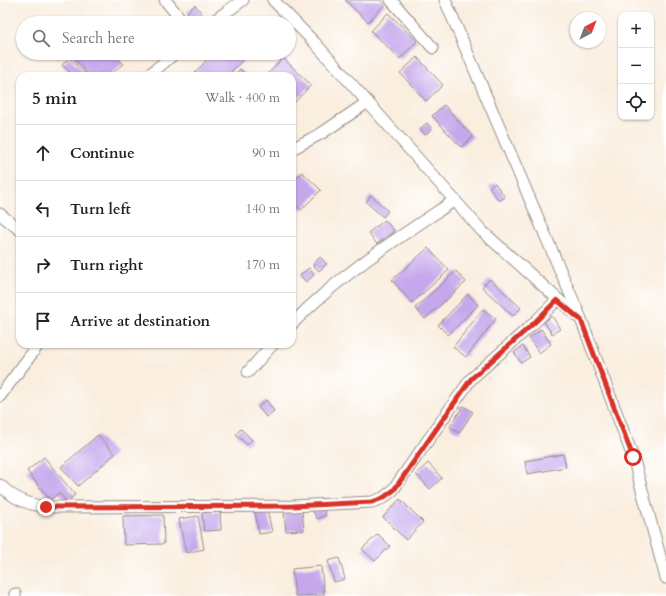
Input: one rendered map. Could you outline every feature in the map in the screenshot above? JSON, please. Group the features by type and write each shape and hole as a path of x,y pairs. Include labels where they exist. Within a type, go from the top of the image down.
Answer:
{"street":[{"path":"165,0 178,16"},
{"path":"221,16 243,0"},
{"path":"273,0 288,16"},
{"path":"391,0 433,48"},
{"path":"445,0 581,320 633,457 666,578"},
{"path":"296,25 368,102 482,231 581,320"},
{"path":"153,72 167,60"},
{"path":"296,147 322,132 368,102"},
{"path":"296,320 311,304 382,249 455,200"},
{"path":"0,214 16,227"},
{"path":"0,485 9,495 28,504 46,507 293,506 372,502 383,498 394,490 471,379 534,323 557,300"},
{"path":"0,396 36,348"},
{"path":"248,372 269,348"}],"building":[{"path":"345,0 380,0 385,4 368,22"},
{"path":"195,5 202,13 199,16 190,16 187,12"},
{"path":"388,13 417,41 400,59 371,31"},
{"path":"417,57 443,85 426,101 400,73"},
{"path":"67,60 71,60 84,72 70,72 62,65"},
{"path":"76,60 120,60 123,64 114,72 86,72"},
{"path":"207,60 243,60 231,72 196,72"},
{"path":"281,60 285,60 311,85 296,101 296,72 270,72"},
{"path":"444,105 473,137 461,147 432,116"},
{"path":"427,123 432,129 425,135 420,129"},
{"path":"302,172 321,190 301,210 296,205 296,178"},
{"path":"495,183 505,197 499,201 489,187"},
{"path":"371,195 388,211 383,217 366,202"},
{"path":"385,220 394,231 377,244 368,233"},
{"path":"428,248 449,270 412,303 392,280"},
{"path":"320,257 327,264 319,271 313,265"},
{"path":"309,268 314,275 306,282 300,275"},
{"path":"456,271 466,282 425,319 415,308"},
{"path":"490,279 521,308 513,316 482,287"},
{"path":"468,294 478,305 448,335 438,325"},
{"path":"483,309 496,319 466,357 453,347"},
{"path":"552,316 560,329 552,334 544,322"},
{"path":"541,329 551,344 539,353 529,338"},
{"path":"523,346 530,357 521,363 514,352"},
{"path":"266,400 274,411 266,417 258,407"},
{"path":"463,406 473,412 459,433 450,427"},
{"path":"241,429 252,440 247,445 236,434"},
{"path":"98,435 115,454 78,486 61,467"},
{"path":"563,454 566,467 527,474 525,461"},
{"path":"44,457 75,495 67,502 59,493 50,500 27,471"},
{"path":"428,463 442,478 430,489 416,474"},
{"path":"400,499 423,522 406,540 383,517"},
{"path":"322,507 326,515 317,519 313,511"},
{"path":"267,509 272,532 259,534 255,512"},
{"path":"302,510 304,530 286,531 284,511"},
{"path":"220,512 221,530 204,531 202,513"},
{"path":"163,515 164,544 124,545 123,516"},
{"path":"198,516 204,549 186,553 179,519"},
{"path":"378,534 390,546 375,561 362,549"},
{"path":"339,558 345,579 334,582 328,561"},
{"path":"321,566 324,595 295,596 292,569"}],"route":[{"path":"46,507 293,506 356,504 372,502 383,498 394,490 471,379 534,323 557,300 581,320 633,457"}]}
